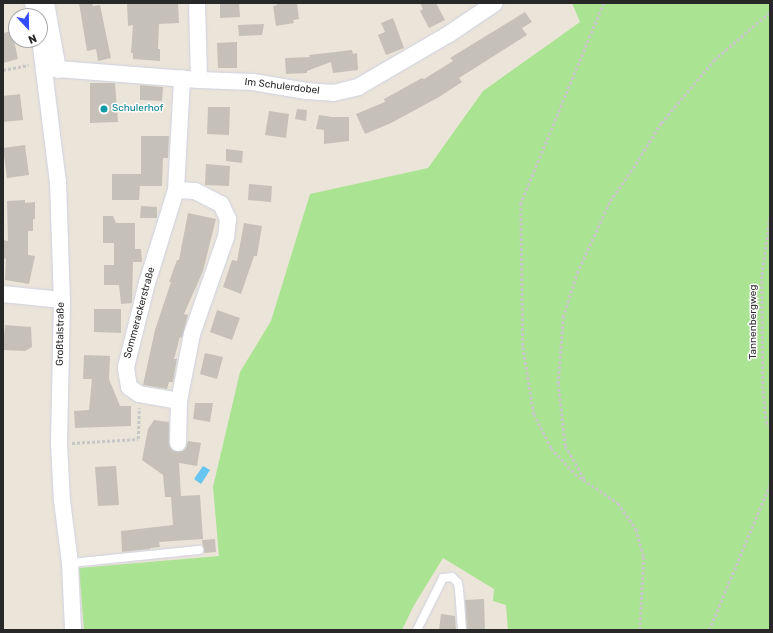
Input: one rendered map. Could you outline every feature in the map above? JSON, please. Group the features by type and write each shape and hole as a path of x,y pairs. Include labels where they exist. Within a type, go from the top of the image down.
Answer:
{"street":[{"path":"46,3 51,69"},
{"path":"197,3 199,80"},
{"name":"Im Schulerdobel","path":"51,69 199,80 253,82 306,91 334,93 358,87 449,34 495,3"},
{"name":"Großtalstraße","path":"44,48 51,69 58,182 62,300 59,444 62,501 70,563 73,630"},
{"name":"Sommerackerstraße","path":"139,394 129,387 126,368 147,283 176,190 182,78"},
{"path":"176,190 195,191 221,204 228,219 226,237 192,334 178,401 178,443"},
{"path":"3,294 62,300"},
{"path":"139,394 178,401"}],"lane":[{"path":"70,563 199,550"},
{"path":"417,630 443,578 452,577 458,583 462,630"}],"path":[{"path":"604,3 521,203 523,347 534,414 551,448 575,474 618,503 636,529 644,557 640,630"},
{"path":"584,480 565,446 558,384 563,318 577,273 610,201 661,123 714,60 770,12"},
{"path":"3,70 27,65 51,69"},
{"name":"Tannenbergweg","path":"770,217 762,276 763,386 766,421 770,427"},
{"path":"59,444 138,439 139,394"},
{"path":"709,630 770,484"}],"green space":[{"path":"572,3 770,3 770,630 508,630 506,605 493,601 494,589 443,558 413,607 402,630 84,630 79,568 219,556 213,487 240,372 271,321 310,194 428,168 483,91 580,22"}],"water":[{"path":"203,466 210,470 201,484 194,479"}],"building":[{"path":"79,3 92,3 93,6 100,5 111,58 98,61 96,49 87,51"},
{"path":"127,3 178,3 179,23 159,24 158,49 160,49 160,61 133,59 133,53 131,53 133,25 128,26"},
{"path":"220,3 239,3 240,17 220,18"},
{"path":"277,3 297,3 299,19 293,20 294,23 276,26 273,6 277,5"},
{"path":"420,3 436,3 445,20 429,28 420,11 423,9"},
{"path":"525,12 532,22 522,28 527,35 459,78 462,82 439,97 391,123 365,134 356,114 385,102 384,99 422,78 424,79 453,61 450,58"},
{"path":"393,18 404,48 386,55 378,35 385,32 381,23"},
{"path":"264,24 262,35 239,36 238,25"},
{"path":"8,32 8,48 16,48 18,59 3,63 3,33"},
{"path":"237,42 237,68 218,68 217,43"},
{"path":"352,50 353,54 357,53 358,70 333,73 331,62 307,71 307,73 286,74 285,58 310,57 309,55"},
{"name":"Schulerhof","path":"90,83 115,83 118,122 90,123"},
{"path":"140,85 163,87 162,101 140,100"},
{"path":"20,94 23,120 3,122 3,96"},
{"path":"208,107 230,107 229,135 207,134"},
{"path":"297,109 307,110 306,121 295,119"},
{"path":"269,111 289,114 286,138 265,135"},
{"path":"319,115 349,117 349,141 324,144 324,130 316,129"},
{"path":"141,136 169,136 168,158 163,158 162,186 140,186 139,200 112,200 112,174 141,174"},
{"path":"25,145 29,175 7,178 3,148"},
{"path":"226,149 243,151 242,163 226,161"},
{"path":"206,164 230,166 229,186 205,185"},
{"path":"249,184 272,186 271,202 248,200"},
{"path":"25,200 25,203 35,202 33,231 28,231 28,255 35,256 29,284 5,280 6,259 3,258 3,240 8,241 7,201"},
{"path":"141,206 157,207 157,218 140,218"},
{"path":"188,213 216,219 203,271 184,314 188,315 182,338 180,337 174,359 177,359 173,382 169,382 167,389 143,385 155,330 171,282 169,282 177,260 179,260"},
{"path":"103,216 113,216 116,223 135,223 135,249 141,249 142,262 133,262 132,303 121,304 119,285 104,285 104,265 114,265 114,243 103,243"},
{"path":"244,223 262,226 257,256 254,256 241,294 223,287 232,260 237,261"},
{"path":"94,309 121,309 121,333 94,332"},
{"path":"217,310 240,318 232,340 210,332"},
{"path":"5,325 31,327 32,347 25,351 3,350"},
{"path":"205,353 223,357 217,379 200,374"},
{"path":"84,355 110,356 109,379 120,406 131,406 131,426 75,428 74,411 89,410 92,379 83,379"},
{"path":"195,403 213,403 210,422 193,419"},
{"path":"154,420 169,422 169,443 173,451 183,451 186,448 188,441 201,443 197,466 179,463 181,496 200,495 203,539 159,542 160,547 122,552 121,531 173,525 171,497 165,497 163,475 142,460 148,429"},
{"path":"116,466 119,505 98,506 95,467"},
{"path":"215,539 216,552 204,553 202,540"},
{"path":"484,599 485,630 467,630 465,600"},
{"path":"441,614 455,616 456,630 439,630"}],"place":[{"name":"Schulerhof","path":"104,109"}]}
